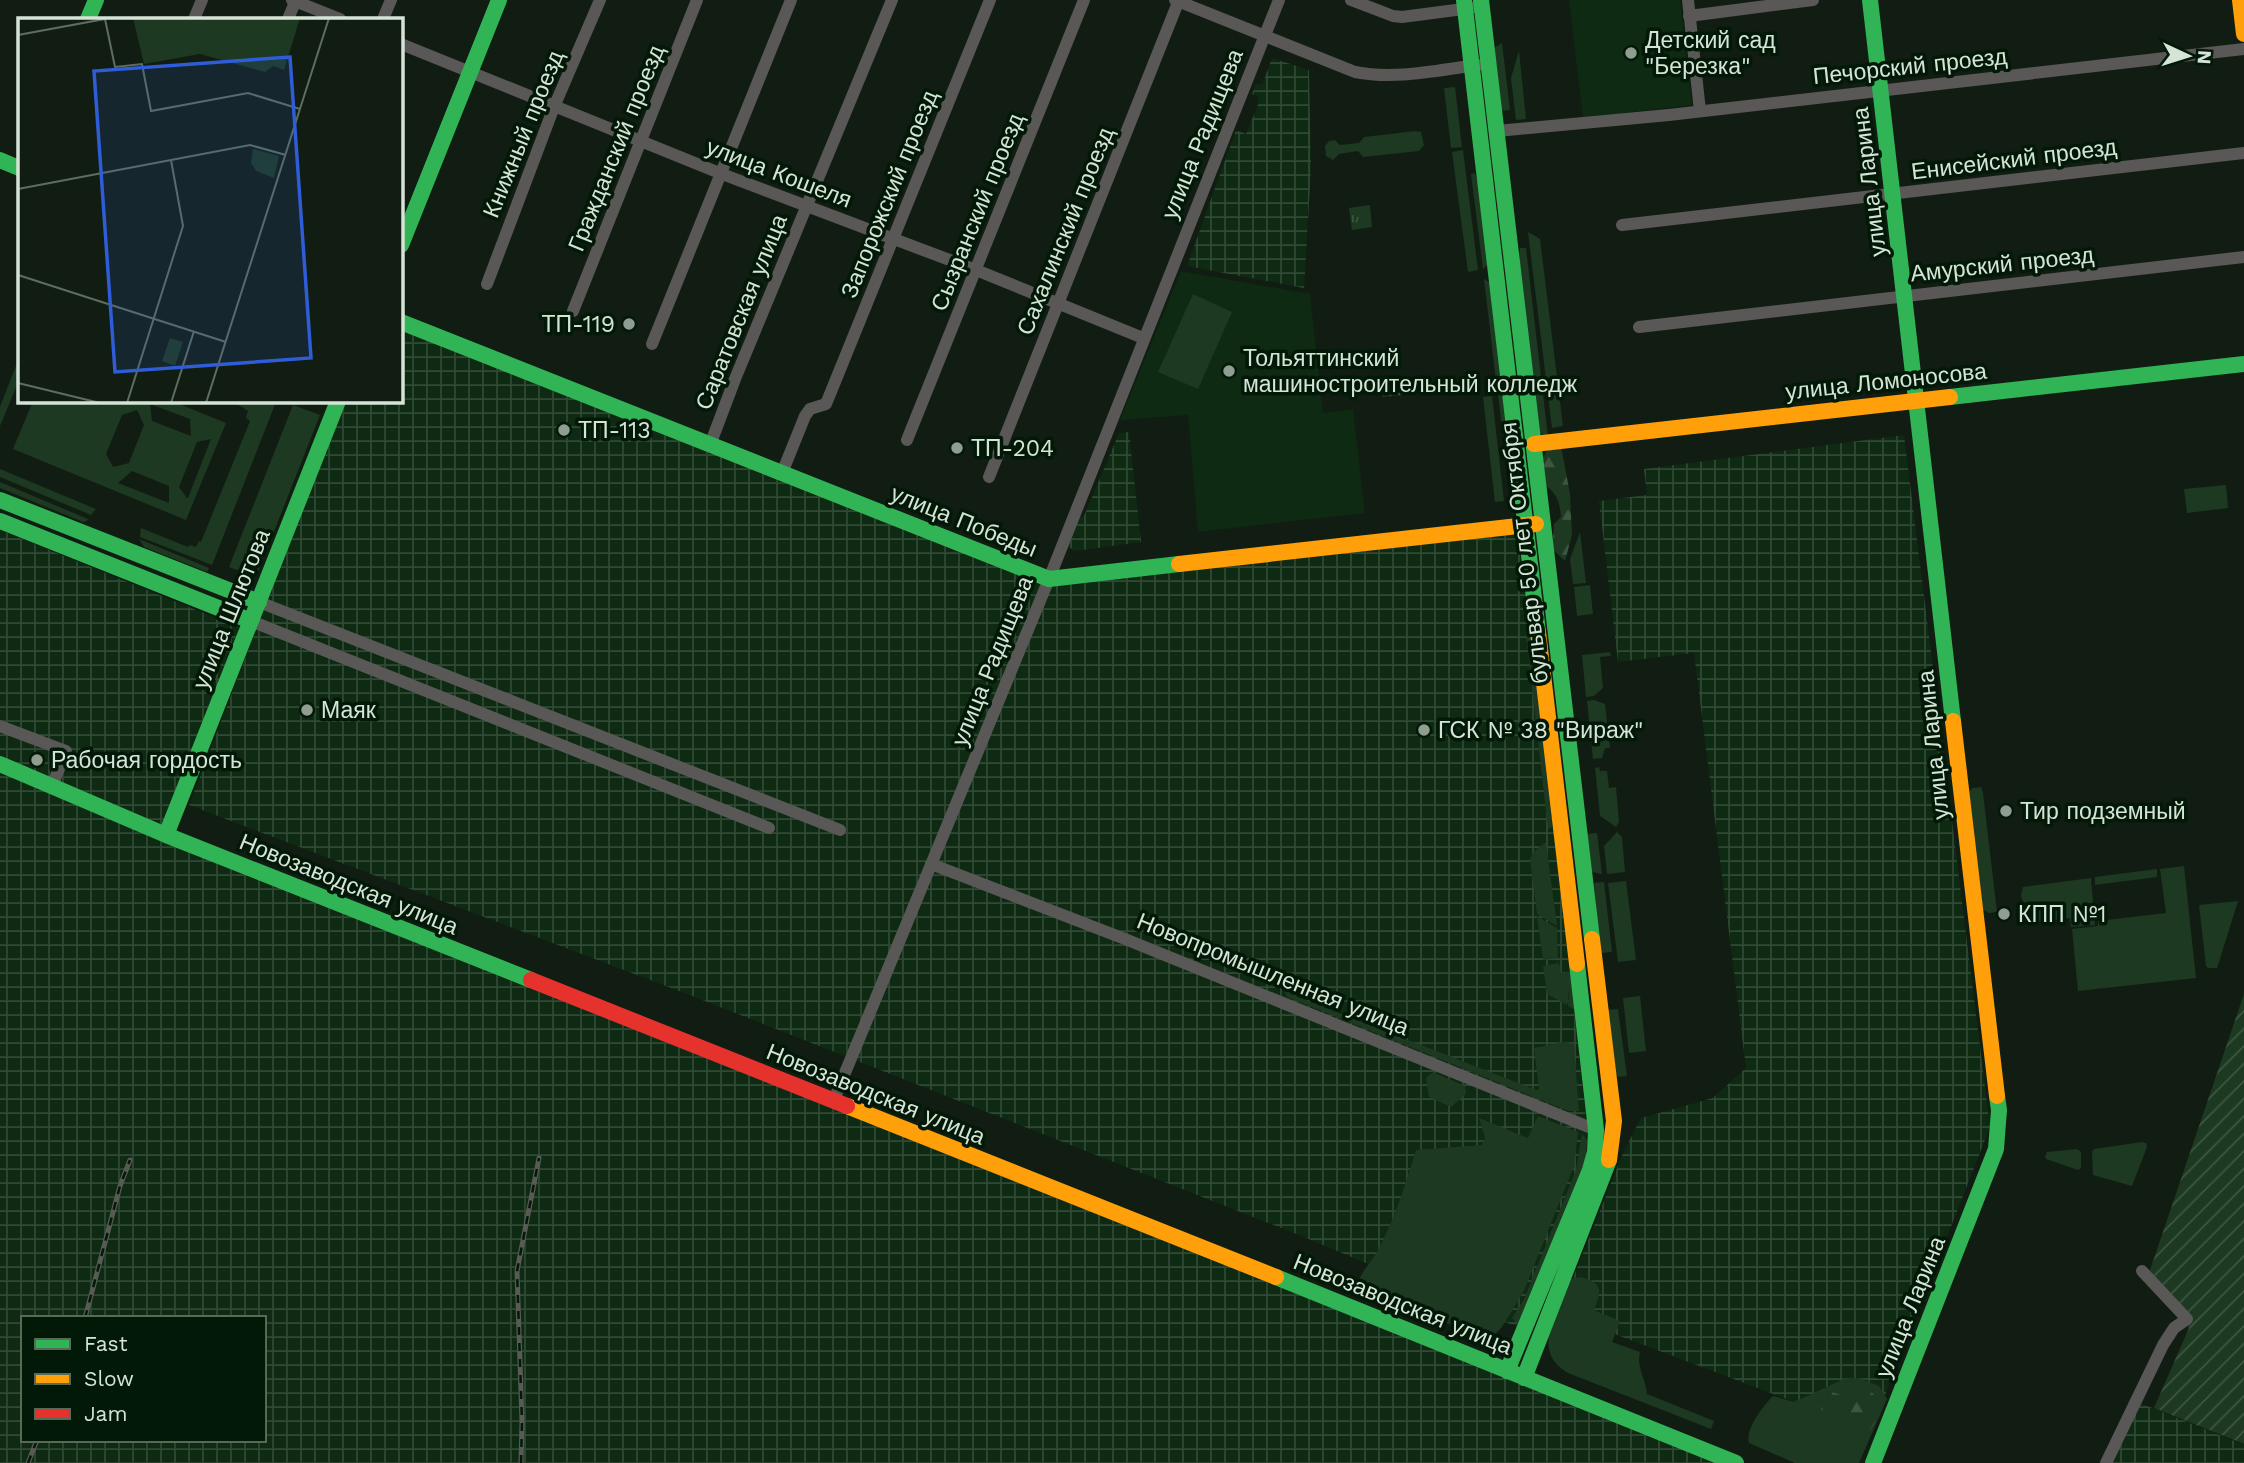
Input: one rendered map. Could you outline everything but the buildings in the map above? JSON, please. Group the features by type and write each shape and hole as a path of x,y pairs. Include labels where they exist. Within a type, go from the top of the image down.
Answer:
{"main road":[{"path":"88,18 96,0"},
{"path":"402,243 499,0"},
{"name":"улица Ларина","path":"1870,0 1918,400 1999,1131 1996,1149 1873,1463"},
{"path":"2240,0 2244,34"},
{"name":"бульвар 50 лет Октября","path":"1473,4 1489,64 1534,444 1534,524"},
{"name":"бульвар 50 лет Октября","path":"1473,4 1471,66 1534,524 1577,880 1614,1121 1612,1149 1601,1188 1524,1378"},
{"path":"0,160 18,167"},
{"name":"улица Победы","path":"402,322 1049,579 1534,524"},
{"name":"улица Ломоносова","path":"1534,444 2244,364"},
{"name":"улица Шлютова","path":"166,835 338,402"},
{"path":"0,500 259,602"},
{"path":"0,522 251,621"},
{"name":"Новозаводская улица","path":"0,764 166,835 1736,1463"},
{"name":"бульвар 50 лет Октября","path":"1507,1371 1590,1170 1597,1130 1577,880"},
{"path":"1527,1323 1528,1330 1533,1335 1542,1331"}],"street":[{"path":"194,18 202,0"},
{"path":"288,18 295,0 338,18"},
{"path":"383,18 391,0"},
{"name":"Книжный проезд","path":"487,284 554,107 600,0"},
{"name":"Гражданский проезд","path":"573,311 697,0"},
{"path":"652,344 791,0"},
{"name":"Саратовская улица","path":"710,445 892,0"},
{"name":"Запорожский проезд","path":"782,473 805,416 810,410 826,404 990,0"},
{"name":"Сызранский проезд","path":"907,440 1084,0"},
{"path":"1177,0 1345,69 1378,76 1489,64"},
{"name":"Сахалинский проезд","path":"989,477 1177,0"},
{"name":"улица Радищева","path":"834,1102 1049,579 1279,0"},
{"path":"1352,0 1402,17 1473,4"},
{"path":"1688,0 1700,111"},
{"path":"1689,16 1814,0"},
{"name":"улица Кошеля","path":"402,44 722,174 1143,338"},
{"name":"Печорский проезд","path":"1497,131 1700,111 2244,49"},
{"name":"Енисейский проезд","path":"1622,225 2244,153"},
{"name":"Амурский проезд","path":"1639,327 2244,257"},
{"path":"259,602 840,830"},
{"path":"251,621 769,828"},
{"path":"0,726 66,751 52,786"},
{"name":"Новопромышленная улица","path":"931,864 1125,939 1597,1130"},
{"path":"2106,1463 2163,1345 2174,1328 2187,1319 2142,1272"}],"shaded area":[{"name":"Детский сад \"Березка\"","path":"1569,0 1680,0 1692,105 1583,118"},
{"path":"1272,58 1309,70 1311,169 1304,288 1187,266 1236,130 1246,134 1259,102 1258,96 1252,94 1256,84 1262,85"},
{"name":"Тольяттинский машиностроительный колледж","path":"1181,271 1310,294 1323,413 1353,409 1365,513 1198,532 1188,415 1120,420"},
{"path":"402,326 1051,584 1520,531 1587,1128 1585,1164 1517,1327 1304,1237 687,994 189,805 344,402 402,402"},
{"path":"1129,432 1141,542 1076,551 1068,547 1080,516 1084,516 1119,433"},
{"path":"1904,435 1990,1127 1871,1431 1559,1313 1623,1153 1641,1118 1713,1098 1746,1068 1694,653 1618,662 1599,501 1647,495 1644,469"},
{"path":"0,530 243,629 164,829 0,763"},
{"path":"0,768 1736,1463 0,1463"},
{"path":"2135,1401 2244,1445 2244,1463 2104,1463"}],"green space":[{"path":"1502,43 1510,110 1500,111 1494,48"},
{"path":"1519,51 1526,119 1516,120 1511,78"},
{"path":"1455,87 1462,147 1451,148 1444,88"},
{"path":"1421,132 1424,145 1419,151 1363,157 1358,151 1339,154 1333,160 1326,156 1325,146 1329,141 1335,140 1340,145 1359,143 1364,137"},
{"path":"1463,150 1478,270 1468,272 1452,152"},
{"path":"1475,173 1482,197 1488,264 1483,269 1471,174"},
{"path":"1370,205 1372,227 1352,230 1349,208"},
{"path":"1528,232 1540,239 1563,426 1552,428"},
{"path":"1520,248 1526,248 1548,437 1540,433 1518,267"},
{"path":"1484,279 1490,283 1501,387 1497,389"},
{"path":"1193,294 1232,312 1198,389 1158,372"},
{"path":"18,361 18,382 0,426 0,407"},
{"path":"1410,382 1411,394 1383,397 1381,385"},
{"path":"1498,394 1504,398 1515,502 1511,505"},
{"path":"1492,396 1504,501 1495,502 1483,397"},
{"path":"33,402 174,402 226,423 186,520 13,449","holes":["150,404 190,419 191,436 152,421","137,410 144,425 129,463 113,467 106,454 122,415","211,439 188,498 187,498 179,487 197,442","132,471 169,486 169,503 118,483"]},
{"path":"234,402 276,402 212,565 140,537 141,528 188,547 196,547 199,541 201,542 250,421 246,418 248,411"},
{"path":"293,405 320,415 256,577 229,567"},
{"path":"1561,446 1570,494 1572,535 1565,561 1552,549 1554,524 1561,517 1561,512 1555,495 1544,485 1541,461 1548,449"},
{"path":"0,469 96,509 91,515 0,477"},
{"path":"0,482 88,519 83,522 0,488"},
{"path":"2226,485 2228,508 2187,513 2184,489"},
{"path":"1580,532 1586,583 1573,584 1570,559"},
{"path":"139,539 209,568 207,572 144,547"},
{"path":"1590,585 1593,614 1577,616 1574,587"},
{"path":"1534,626 1552,827 1548,829 1525,627"},
{"path":"1610,652 1611,656 1600,657 1603,688 1594,696 1586,697 1582,655"},
{"path":"1594,700 1605,704 1610,748 1605,748 1602,758 1593,759 1587,701"},
{"path":"1599,767 1600,771 1607,771 1609,788 1616,787 1619,822 1616,827 1600,816 1595,768"},
{"path":"1981,787 1997,912 1989,913 1982,909 1969,792 1972,788"},
{"path":"1617,832 1622,837 1625,872 1607,874 1604,846"},
{"path":"1597,833 1602,874 1592,872 1585,834"},
{"path":"1546,842 1557,926 1537,914 1530,859 1534,851"},
{"path":"2184,866 2196,978 2078,991 2072,929 2098,926 2098,921 2166,913 2160,869"},
{"path":"2157,869 2157,877 2095,885 2095,877"},
{"path":"2091,878 2095,925 2071,927 2070,918 2032,922 2026,919 2021,894 2023,887"},
{"path":"1626,881 1636,960 1618,962 1608,883"},
{"path":"1604,882 1612,952 1600,953 1594,883"},
{"path":"2238,901 2217,968 2208,968 2199,905"},
{"path":"1537,916 1557,928 1558,958 1543,960"},
{"path":"1559,963 1561,973 1570,972 1575,1010 1568,1006 1570,985 1567,1005 1547,994 1543,966"},
{"path":"1286,987 1290,994 1536,1090 1539,1090 1534,1048 1564,1042 1574,1044 1579,1111 1568,1111 1287,997 1284,991"},
{"path":"2244,994 2244,1444 2154,1408 2189,1328 2150,1270"},
{"path":"1640,996 1646,1051 1629,1053 1623,998"},
{"path":"1618,1009 1627,1076 1618,1077 1615,1072 1607,1010"},
{"path":"1433,1072 1465,1086 1466,1094 1451,1107 1429,1097 1426,1078"},
{"path":"1538,1116 1578,1132 1574,1166 1524,1291 1502,1327 1492,1337 1482,1338 1375,1293 1373,1296 1358,1289 1362,1274 1389,1227 1416,1150 1482,1145 1485,1138 1479,1118 1528,1138"},
{"path":"1582,1134 1587,1140 1585,1166 1518,1324 1512,1318 1524,1299 1576,1170"},
{"path":"2146,1143 2147,1147 2132,1186 2093,1175 2094,1149"},
{"path":"2077,1149 2081,1152 2081,1168 2078,1170 2045,1157 2047,1152"},
{"path":"1581,1277 1593,1282 1599,1289 1594,1310 1620,1321 1612,1342 1640,1352 1639,1362 1647,1394 1714,1421 1711,1429 1568,1373 1556,1364 1548,1342 1550,1329 1571,1279"},
{"path":"1858,1378 1879,1386 1887,1399 1859,1463 1795,1463 1749,1443 1752,1425 1773,1396 1794,1402 1844,1379"},
{"path":"1867,1390 1874,1394 1877,1409 1876,1419 1868,1432 1859,1432 1821,1409 1822,1401 1832,1392 1855,1400 1862,1391"}],"railway":[{"path":"521,1463 517,1271 539,1158"},
{"path":"86,1316 120,1186 130,1160"},
{"path":"28,1463 36,1442"}],"traffic: fast":[{"path":"88,18 96,0"},
{"path":"402,242 499,0"},
{"path":"1464,0 1538,632"},
{"path":"1481,0 1592,939"},
{"path":"1870,0 1953,721"},
{"path":"0,160 18,168"},
{"path":"402,322 1049,579 1179,564"},
{"path":"1950,397 2244,364"},
{"path":"166,835 338,402"},
{"path":"0,500 259,602"},
{"path":"0,521 251,621"},
{"path":"0,764 166,835 531,980"},
{"path":"1507,1371 1595,1152 1596,1130 1577,964"},
{"path":"1873,1463 1996,1149 1999,1110 1997,1096"},
{"path":"1524,1378 1609,1160"},
{"path":"1276,1277 1736,1463"}],"traffic: slow":[{"path":"2240,0 2244,34"},
{"path":"1534,444 1950,397"},
{"path":"1179,564 1536,524"},
{"path":"1538,632 1577,964"},
{"path":"1953,721 1997,1096"},
{"path":"1592,939 1614,1121 1609,1160"},
{"path":"847,1106 1276,1277"}],"traffic: jam":[{"path":"531,980 847,1106"}],"place":[{"name":"Детский сад \"Березка\"","path":"1631,53"},
{"name":"ТП-119","path":"629,324"},
{"name":"Тольяттинский машиностроительный колледж","path":"1229,371"},
{"name":"ТП-113","path":"564,430"},
{"name":"ТП-204","path":"957,448"},
{"name":"Маяк","path":"307,710"},
{"name":"ГСК № 38 \"Вираж\"","path":"1424,730"},
{"name":"Рабочая гордость","path":"37,760"},
{"name":"Тир подземный","path":"2006,811"},
{"name":"КПП №1","path":"2004,914"}]}
